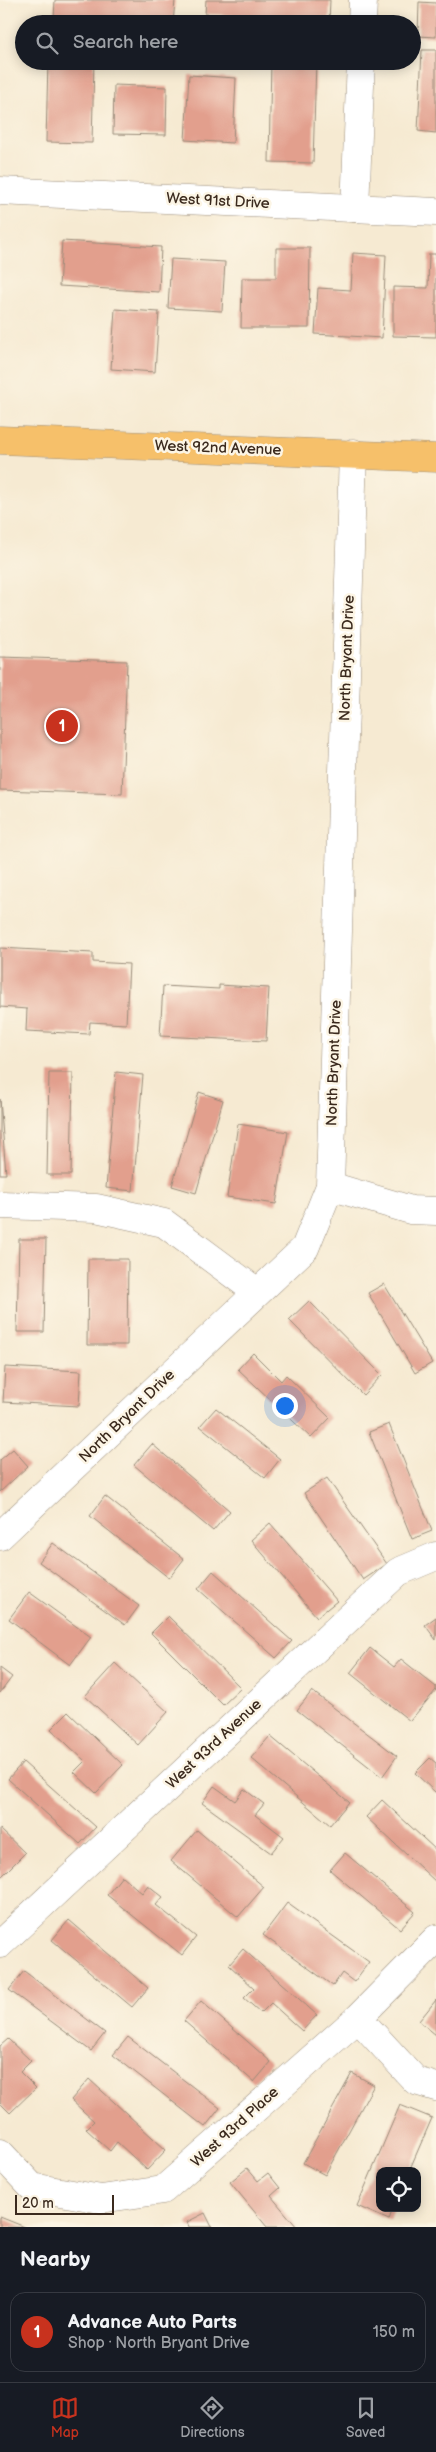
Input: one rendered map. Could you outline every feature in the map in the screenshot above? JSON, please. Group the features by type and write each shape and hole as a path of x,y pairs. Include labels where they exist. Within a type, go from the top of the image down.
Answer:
{"main road":[{"name":"West 92nd Avenue","path":"0,440 353,453 436,458"}],"street":[{"path":"362,15 363,0"},
{"path":"355,208 361,70"},
{"name":"West 91st Drive","path":"0,191 436,212"},
{"name":"North Bryant Drive","path":"0,1536 305,1248 330,1186 353,453"},
{"path":"330,1186 411,1210 436,1211"},
{"path":"0,1205 96,1208 164,1224 257,1292"},
{"name":"West 93rd Avenue","path":"0,1944 398,1572 436,1556"},
{"name":"West 93rd Place","path":"0,2153 32,2187 101,2199 163,2190 358,2018 436,1939"},
{"path":"358,2018 416,2081 436,2087"}],"building":[{"path":"55,0 175,0 174,15 54,15"},
{"path":"206,0 330,0 329,15 205,14"},
{"path":"419,2 436,3 436,37 421,36 421,15 419,15"},
{"path":"422,50 436,50 436,133 418,131"},
{"path":"48,70 94,70 92,143 46,142"},
{"path":"271,70 316,70 313,163 269,162"},
{"path":"189,75 236,78 233,143 185,140"},
{"path":"114,85 167,87 166,135 113,134"},
{"path":"62,241 161,247 159,292 59,286"},
{"path":"276,248 310,248 309,328 241,328 242,278 276,278"},
{"path":"353,253 386,255 382,338 315,334 318,288 351,290"},
{"path":"429,254 436,254 436,337 393,336 393,287 428,288"},
{"path":"171,259 225,262 222,311 168,308"},
{"path":"115,309 159,312 155,372 111,369"},
{"path":"0,657 127,661 122,794 0,790"},
{"path":"0,948 93,953 93,962 129,964 126,1024 90,1022 89,1034 26,1031 27,1009 0,1007"},
{"path":"219,985 269,988 266,1041 160,1036 163,986 219,989"},
{"path":"116,1072 143,1075 133,1191 106,1188"},
{"path":"49,1073 73,1073 71,1175 47,1175"},
{"path":"199,1092 223,1100 196,1193 172,1186"},
{"path":"0,1099 6,1174 0,1174"},
{"path":"238,1124 288,1132 276,1204 227,1197"},
{"path":"19,1239 46,1239 44,1332 17,1332"},
{"path":"88,1259 128,1259 127,1345 87,1345"},
{"path":"384,1284 432,1363 415,1373 368,1293"},
{"path":"309,1301 382,1375 363,1395 289,1320"},
{"path":"253,1353 281,1381 286,1375 330,1418 311,1438 238,1369"},
{"path":"5,1367 81,1371 79,1406 3,1402"},
{"path":"216,1408 280,1459 265,1478 200,1426"},
{"path":"389,1424 432,1531 412,1539 369,1432"},
{"path":"152,1444 230,1511 213,1531 134,1465"},
{"path":"13,1449 28,1466 0,1492 0,1460"},
{"path":"327,1478 387,1564 363,1580 304,1493"},
{"path":"105,1496 184,1559 169,1578 90,1516"},
{"path":"270,1523 337,1601 317,1617 251,1540"},
{"path":"53,1543 139,1606 125,1625 39,1562"},
{"path":"213,1571 292,1641 276,1658 198,1589"},
{"path":"29,1592 91,1637 70,1665 9,1619"},
{"path":"168,1616 241,1688 223,1705 151,1633"},
{"path":"436,1617 436,1640 425,1625"},
{"path":"370,1648 394,1667 401,1659 436,1687 436,1690 410,1721 350,1673"},
{"path":"115,1663 168,1712 138,1745 85,1696"},
{"path":"0,1668 12,1677 0,1693"},
{"path":"312,1691 397,1756 382,1777 297,1710"},
{"path":"68,1712 123,1765 96,1793 74,1772 85,1761 51,1729"},
{"path":"270,1736 349,1802 330,1825 251,1758"},
{"path":"430,1758 436,1763 436,1793 415,1773"},
{"path":"23,1762 96,1827 80,1844 8,1779"},
{"path":"214,1786 235,1801 244,1789 264,1804 255,1815 284,1837 271,1853 202,1803"},
{"path":"382,1800 436,1850 436,1882 366,1817"},
{"path":"0,1829 25,1853 0,1878"},
{"path":"197,1830 264,1887 238,1917 171,1861"},
{"path":"345,1853 415,1912 400,1929 330,1870"},
{"path":"122,1876 142,1893 148,1885 163,1897 156,1905 196,1937 182,1955 107,1895"},
{"path":"287,1903 369,1962 354,1982 342,1973 333,1986 263,1935"},
{"path":"69,1920 148,1988 132,2007 52,1940"},
{"path":"243,1949 317,2015 302,2031 271,2003 261,2013 244,1998 254,1988 229,1965"},
{"path":"24,1971 105,2033 91,2051 9,1990"},
{"path":"436,2000 436,2035 419,2021"},
{"path":"201,2001 271,2062 254,2082 184,2021"},
{"path":"128,2037 220,2108 205,2127 113,2055"},
{"path":"8,2039 31,2061 20,2072 36,2088 10,2113 0,2103 0,2046"},
{"path":"352,2073 374,2085 325,2175 303,2163"},
{"path":"89,2079 166,2150 147,2170 117,2142 110,2151 86,2129 94,2121 71,2100"},
{"path":"400,2105 432,2118 411,2167 376,2167 376,2212 392,2212 389,2220 357,2206"},
{"path":"247,2168 258,2181 268,2173 280,2188 271,2196 297,2227 267,2227 230,2182"},
{"path":"205,2213 212,2227 189,2227 187,2222"},
{"path":"0,2217 25,2227 0,2227"}],"place":[{"name":"Advance Auto Parts","path":"62,726"}]}
